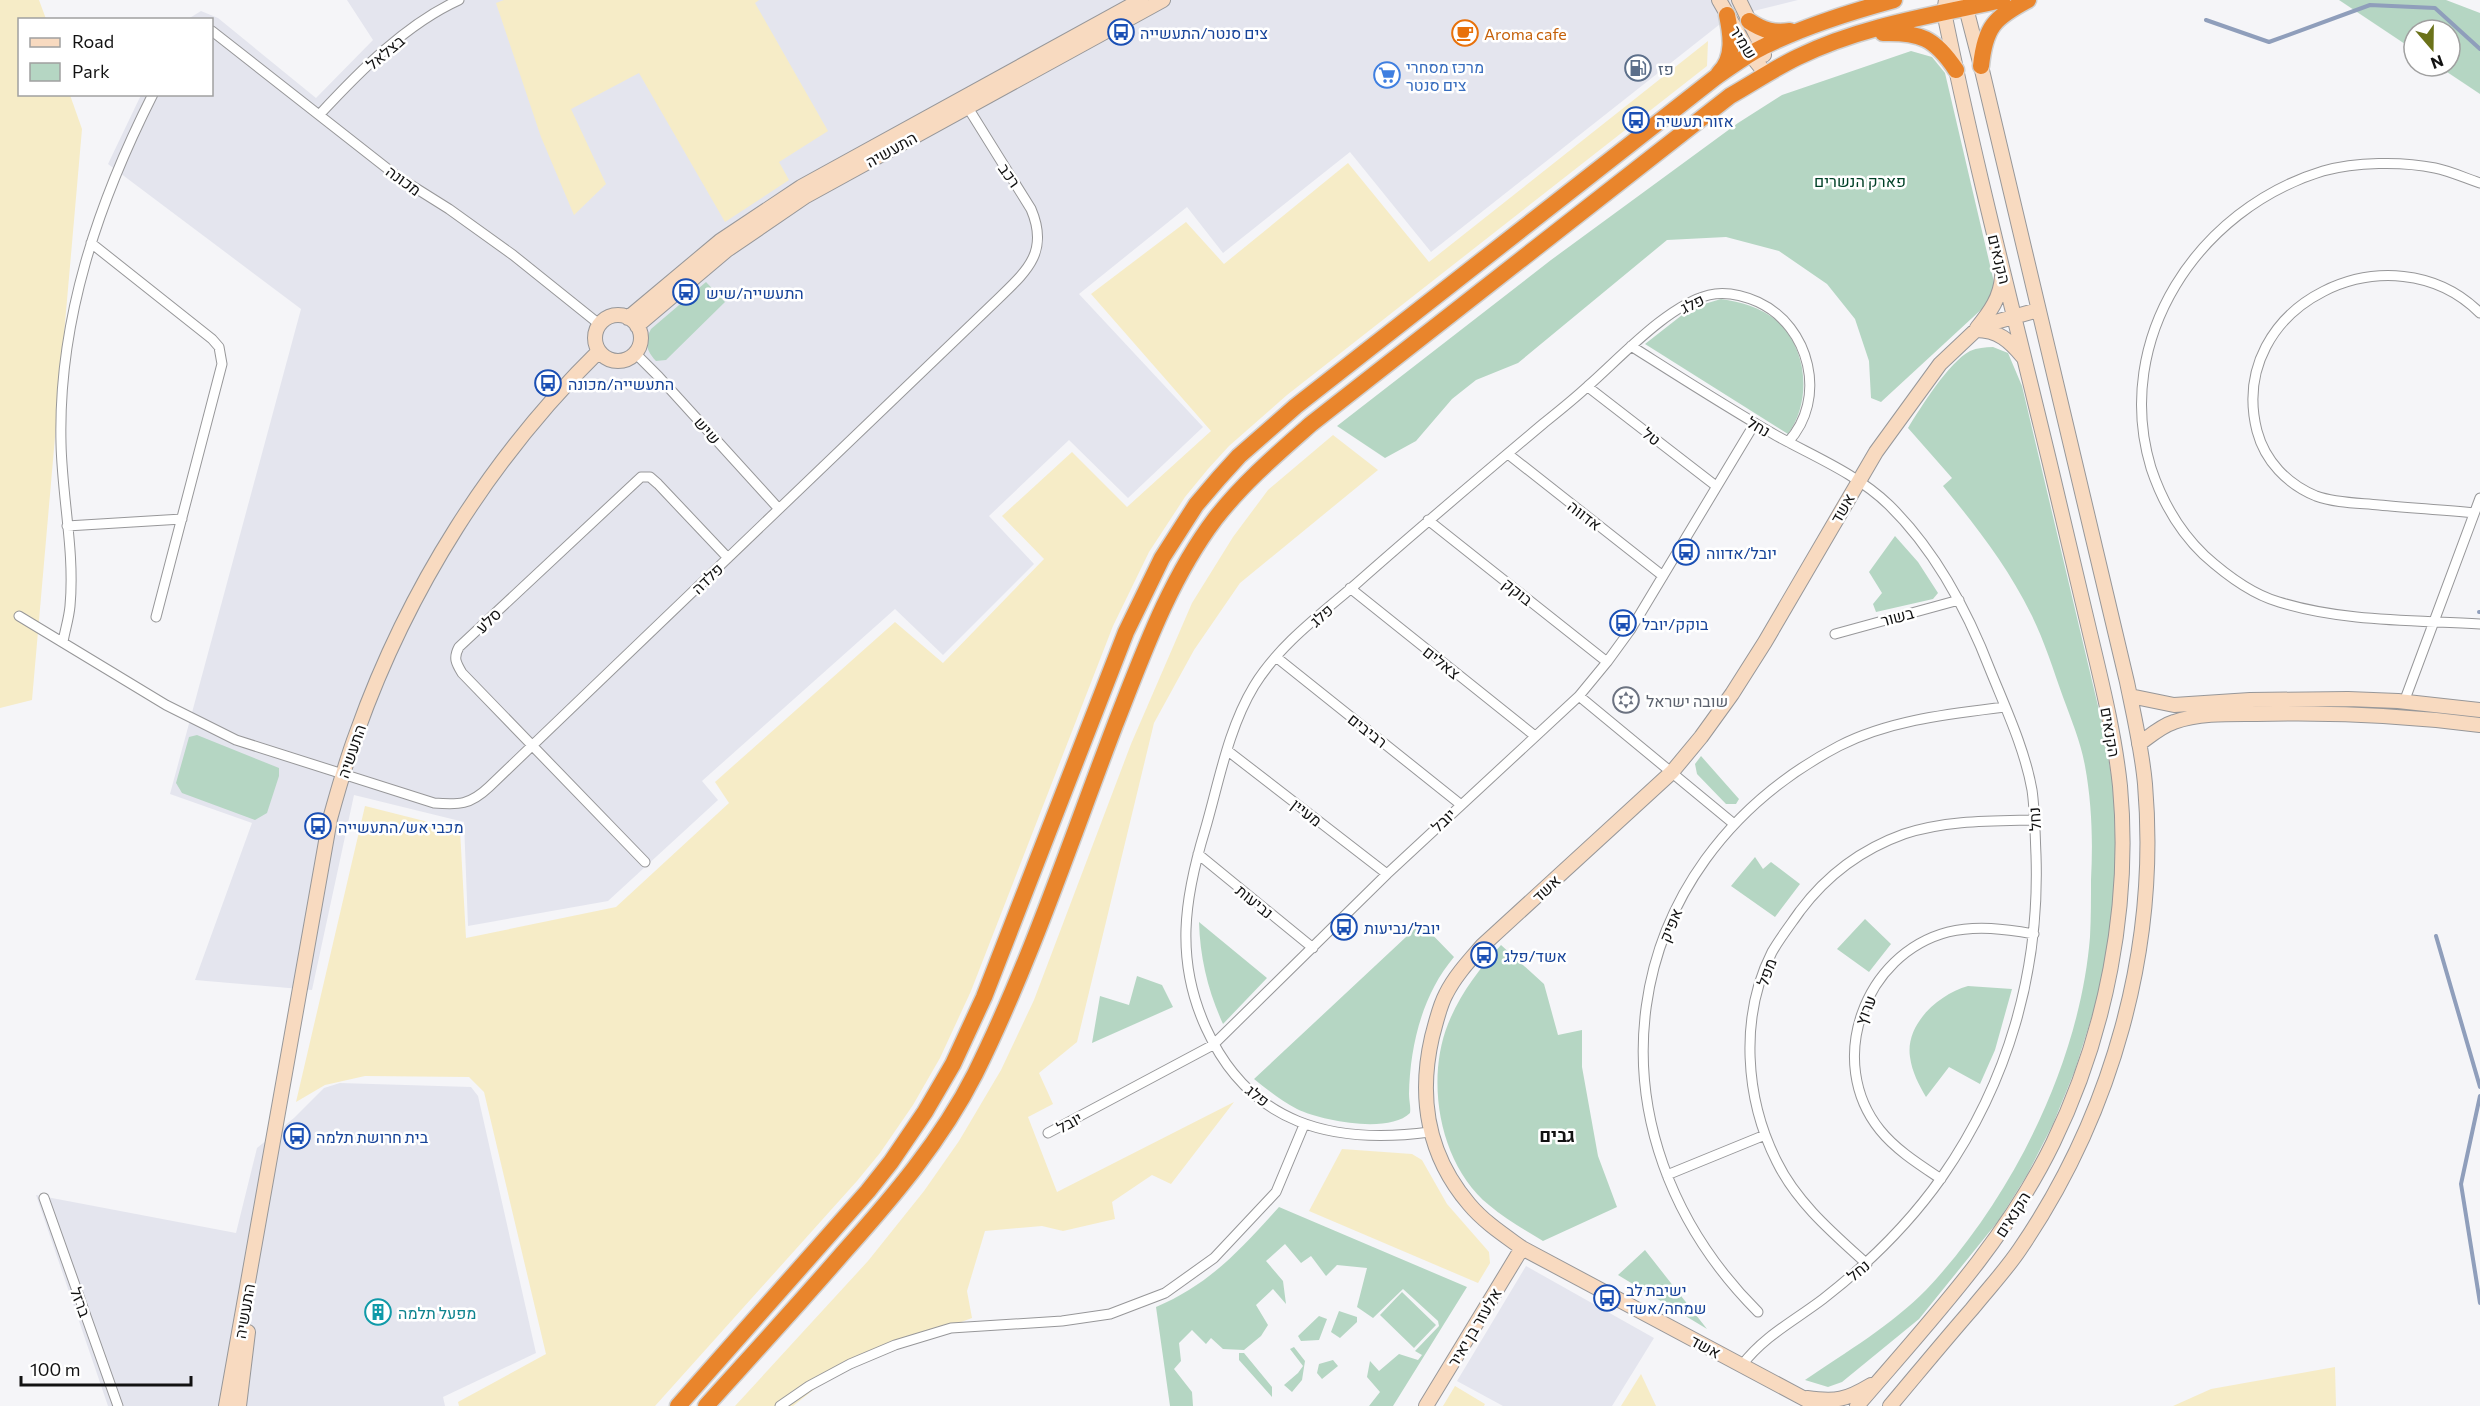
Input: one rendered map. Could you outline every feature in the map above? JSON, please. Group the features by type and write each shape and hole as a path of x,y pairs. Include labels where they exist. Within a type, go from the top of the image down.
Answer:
{"highway":[{"path":"678,1406 868,1191 912,1134 940,1089 984,997 1126,632 1162,558 1196,505 1239,456 1296,406 1706,85 1756,50 1803,29 1894,0"},
{"path":"706,1406 886,1206 931,1147 960,1100 1006,1006 1148,641 1183,570 1215,519 1256,473 1311,424 1730,96 1798,57 1861,34 1945,6 2002,0"},
{"path":"1981,66 1983,43 1993,23 2004,13 2028,0"},
{"path":"1706,85 1725,68 1732,40 1723,7"},
{"path":"1749,21 1761,29 1775,33 1803,29"},
{"path":"1861,34 1904,33 1928,39 1944,52 1956,70"}],"street":[{"name":"בצלאל","path":"320,114 366,67 399,39 459,0"},
{"name":"התעשיה","path":"964,102 1141,0"},
{"name":"התעשיה","path":"632,322 720,241 810,182 1163,0"},
{"name":"שמיר","path":"1739,0 1749,21 1756,50 1767,75"},
{"name":"הקנאים","path":"1890,1406 2019,1251 2057,1189 2091,1119 2126,1016 2140,943 2146,865 2147,822 2139,744 2130,696 1981,66 1963,4"},
{"name":"הקנאים","path":"1857,1406 1998,1237 2035,1177 2068,1110 2104,1000 2115,940 2120,883 2122,823 2116,756 2082,596 1956,70 1945,6"},
{"name":"שמיר","path":"1723,7 1756,50"},
{"name":"מכונה","path":"213,32 413,188 448,209 513,255 599,324"},
{"path":"63,642 70,607 61,442 64,385 76,290 122,160 152,96"},
{"name":"רכב","path":"964,102 1032,209 1038,225 1040,241 1035,258"},
{"path":"2480,183 2435,168 2380,163 2324,171 2271,192 2221,228 2179,278 2152,332 2141,387 2144,442 2159,493 2187,538 2227,576 2278,602 2338,615 2480,624"},
{"path":"91,243 212,339 221,355 222,364 156,617"},
{"name":"פלדה","path":"19,616 198,722 271,753 434,803 458,805 481,794 999,298 1035,258"},
{"path":"1976,330 2000,292 2002,264"},
{"path":"2474,513 2351,503 2317,497 2291,483 2272,464 2260,441 2253,416 2253,390 2257,365 2267,343 2294,310 2326,288 2362,277 2400,276 2436,284 2470,303 2480,313"},
{"name":"פלג","path":"1430,1132 1357,1136 1304,1125 1266,1103 1242,1083 1213,1045 1199,1012 1185,945 1188,895 1228,751 1241,713 1254,686 1276,657 1428,520 1588,387 1631,346 1681,307 1706,295 1721,292 1745,296 1781,316 1794,331 1804,352 1811,376 1811,393 1797,432 1788,442"},
{"name":"אשד","path":"1818,1406 1805,1402 1742,1365 1522,1248 1491,1226 1470,1205 1445,1168 1430,1132 1425,1103 1426,1063 1437,1017 1451,986 1482,946 1672,772 1732,694 1876,452 1940,364 1976,330 2038,310"},
{"path":"612,316 632,322 640,340 635,353 625,359 613,360 599,351 595,340 599,324 612,316"},
{"path":"1976,330 1986,330 2001,335 2025,359"},
{"name":"נחל","path":"1631,346 1755,423 1859,480 1889,505 1914,533 1959,600 1975,631 2006,707 2031,788 2035,820 2037,888 2034,934 2021,1009 2001,1071 1983,1110 1941,1179 1915,1213 1867,1264 1762,1342 1742,1365"},
{"name":"התעשיה","path":"226,1406 330,819 357,731 406,620 450,538 485,483 521,434 599,351"},
{"name":"שיש","path":"635,353 779,509"},
{"name":"טל","path":"1588,387 1716,486"},
{"name":"יובל","path":"1048,1133 1213,1045 1460,804 1579,696 1607,662 1663,576 1755,423"},
{"name":"אדווה","path":"1508,454 1663,576"},
{"name":"סלע","path":"645,862 462,673 455,655 459,647 641,477 650,477 658,484 728,558"},
{"path":"2404,702 2480,498"},
{"path":"67,526 182,519"},
{"name":"בוקק","path":"1428,520 1607,662"},
{"name":"צאלים","path":"1350,588 1534,736"},
{"name":"בשור","path":"1835,634 1959,600"},
{"name":"רביבים","path":"1276,657 1460,804"},
{"path":"1579,696 1734,824"},
{"path":"2130,696 2174,705 2299,698 2404,702 2480,710"},
{"name":"אפיק","path":"1758,1312 1739,1293 1706,1251 1686,1218 1667,1175 1652,1131 1645,1100 1644,1037 1653,971 1665,934 1680,901 1695,876 1734,824 1762,798 1800,769 1840,746 1869,734 1941,715 2006,707"},
{"path":"2139,744 2162,727 2176,721 2244,714 2391,715 2480,725"},
{"name":"מעיין","path":"1228,751 1387,874"},
{"name":"מפל","path":"1867,1264 1834,1234 1792,1187 1778,1165 1765,1135 1751,1086 1749,1050 1761,980 1772,952 1818,888 1849,862 1904,834 1931,827 1968,822 2035,820"},
{"name":"נביעות","path":"1198,854 1313,948"},
{"name":"ערוץ","path":"1941,1179 1896,1146 1880,1130 1867,1110 1858,1083 1855,1059 1856,1031 1860,1013 1886,970 1908,951 1927,940 1948,932 1975,927 2001,928 2034,934"},
{"path":"780,1406 809,1386 850,1364 895,1345 951,1328 1062,1321 1110,1314 1165,1293 1214,1258 1276,1192 1304,1125"},
{"path":"1667,1175 1765,1135"},
{"name":"ברזל","path":"44,1198 118,1406"},
{"name":"התעשיה","path":"239,1406 261,1217"},
{"name":"אלעזר בן יאיר","path":"1426,1406 1522,1248"},
{"path":"1805,1402 1848,1398 1879,1380"}],"shaded area":[{"path":"347,0 1798,0 1729,17 1431,252 1350,152 1223,253 1187,207 1079,294 1203,427 1128,498 1069,440 989,516 1034,564 943,655 895,609 702,781 718,800 608,901 468,926 464,822 354,795 312,990 195,980 252,823 170,794 301,309 108,164 141,96 213,96 213,18 190,18 201,11 218,18 316,98 373,40"},
{"path":"340,1083 471,1087 478,1096 536,1353 443,1397 445,1406 108,1406 36,1195 236,1233 257,1148 294,1118 324,1088"},
{"path":"1526,1266 1654,1338 1612,1406 1503,1406 1457,1381"}],"green space":[{"path":"2339,0 2446,0 2480,13 2480,94 2456,78 2462,78 2462,18 2402,18 2402,42"},
{"name":"פארק הנשרים","path":"1911,51 1932,57 1945,73 1997,295 1881,402 1871,398 1869,361 1855,319 1827,284 1779,251 1726,237 1667,240 1518,363 1476,380 1452,399 1416,441 1385,458 1337,426 1551,260 1738,123 1782,95"},
{"path":"706,282 725,302 666,360 656,361 647,346 647,338 651,329"},
{"path":"1721,299 1750,306 1770,315 1787,332 1795,345 1803,375 1803,391 1796,421 1788,434 1645,344 1691,308"},
{"path":"1993,347 2008,353 2022,386 2103,727 2114,791 2116,879 2108,950 2097,1000 2075,1070 2053,1124 2027,1175 1999,1220 1919,1319 1842,1382 1828,1387 1805,1380 1868,1338 1913,1303 1957,1254 1986,1214 2013,1171 2056,1080 2072,1032 2084,984 2090,937 2092,837 2087,780 2078,740 2044,644 2022,597 1991,547 1943,486 1952,478 1908,428 1953,365 1970,351"},
{"path":"1895,536 1918,562 1938,593 1933,599 1876,612 1873,604 1882,593 1869,572"},
{"path":"197,735 279,768 279,776 267,813 255,820 182,793 176,783 189,737"},
{"path":"1701,756 1739,799 1736,804 1726,804 1697,774 1695,764"},
{"path":"1755,857 1763,869 1771,862 1800,884 1775,917 1731,886"},
{"path":"1865,919 1891,944 1869,972 1837,949"},
{"path":"1199,922 1267,978 1223,1024 1206,974"},
{"path":"1421,923 1454,957 1434,988 1420,1022 1410,1076 1410,1113 1387,1123 1372,1124 1322,1118 1291,1106 1254,1079"},
{"path":"1501,945 1544,984 1558,1035 1582,1030 1582,1067 1598,1156 1617,1207 1543,1241 1502,1215 1472,1188 1448,1145 1441,1121 1438,1071 1441,1047 1448,1024 1471,982"},
{"path":"1137,976 1162,985 1173,1007 1092,1043 1100,996 1129,1005"},
{"path":"1968,986 2012,989 1995,1050 1980,1084 1949,1067 1926,1097 1911,1063 1910,1045 1913,1033 1926,1012 1936,1003"},
{"path":"1279,1207 1467,1287 1393,1406 1369,1406 1380,1392 1367,1377 1370,1361 1379,1371 1399,1354 1418,1360 1422,1355 1415,1351 1439,1326 1438,1321 1403,1289 1373,1318 1357,1307 1367,1268 1337,1265 1326,1276 1311,1256 1301,1263 1285,1244 1266,1261 1283,1281 1286,1304 1273,1289 1256,1305 1268,1325 1261,1336 1244,1350 1223,1349 1211,1338 1206,1344 1192,1330 1179,1343 1181,1361 1174,1369 1192,1392 1193,1406 1170,1406 1156,1307 1193,1288 1223,1265"},
{"path":"1645,1250 1707,1329 1618,1275"},
{"path":"1402,1292 1436,1325 1414,1348 1380,1315"},
{"path":"1339,1311 1357,1317 1357,1322 1340,1338 1331,1332"},
{"path":"1319,1316 1327,1319 1319,1340 1301,1341 1298,1336"},
{"path":"1294,1347 1305,1361 1302,1380 1292,1392 1284,1385 1303,1366 1290,1349"},
{"path":"1239,1353 1244,1353 1272,1387 1272,1397 1239,1360"},
{"path":"1333,1360 1338,1366 1322,1379 1317,1373 1319,1364"}],"sand":[{"path":"0,0 39,0 46,18 18,18 18,96 70,96 82,129 32,700 0,708"},
{"path":"504,0 759,0 755,3 828,131 779,162 789,180 725,222 639,73 571,109 606,184 574,215 541,137 496,3"},
{"path":"1708,41 1707,66 1287,395 1229,446 1185,497 1149,552 1113,626 971,991 940,1058 913,1105 880,1153 857,1181 655,1406 459,1406 458,1402 546,1354 484,1092 469,1077 365,1076 325,1085 296,1102 365,806 460,830 466,938 616,907 729,803 715,782 895,622 943,663 1044,559 1002,516 1072,452 1127,507 1211,431 1091,294 1186,222 1224,264 1348,163 1429,262"},
{"path":"1333,435 1378,470 1240,583 1194,650 1154,723 1077,1042 1039,1073 1053,1104 1028,1117 1057,1192 1234,1102 1171,1184 1152,1175 1112,1202 1115,1219 1063,1231 1042,1226 985,1231 967,1291 972,1318 883,1351 822,1383 793,1406 735,1406 868,1261 924,1191 959,1141 1001,1070 1034,1000 1131,744 1192,603 1233,537 1268,490"},
{"path":"1342,1149 1412,1154 1422,1160 1447,1204 1489,1252 1490,1263 1478,1283 1309,1211"},
{"path":"2335,1367 2336,1406 2173,1406 2211,1389"},
{"path":"1641,1374 1656,1406 1621,1406"},
{"path":"1455,1386 1485,1404 1484,1406 1443,1406"}],"waterway":[{"path":"2206,20 2269,42 2370,5 2435,8 2480,49"},
{"path":"2436,936 2480,1087"},
{"path":"2480,1096 2461,1184 2480,1303"}],"place":[{"name":"צים סנטר/התעשייה","path":"1121,32"},
{"name":"Aroma cafe","path":"1465,33"},
{"name":"פז","path":"1638,68"},
{"name":"מרכז מסחרי צים סנטר","path":"1387,75"},
{"name":"אזור תעשיה","path":"1636,120"},
{"name":"התעשייה/שיש","path":"686,292"},
{"name":"התעשייה/מכונה","path":"548,383"},
{"name":"יובל/אדווה","path":"1686,552"},
{"name":"בוקק/יובל","path":"1623,623"},
{"name":"שובה ישראל","path":"1626,700"},
{"name":"מכבי אש/התעשייה","path":"318,826"},
{"name":"יובל/נביעות","path":"1344,927"},
{"name":"אשד/פלג","path":"1484,955"},
{"name":"בית חרושת תלמה","path":"297,1136"},
{"name":"ישיבת לב שמחה/אשד","path":"1607,1298"},
{"name":"מפעל תלמה","path":"378,1312"}],"district":[{"name":"גבים","path":"1557,1135"}]}
